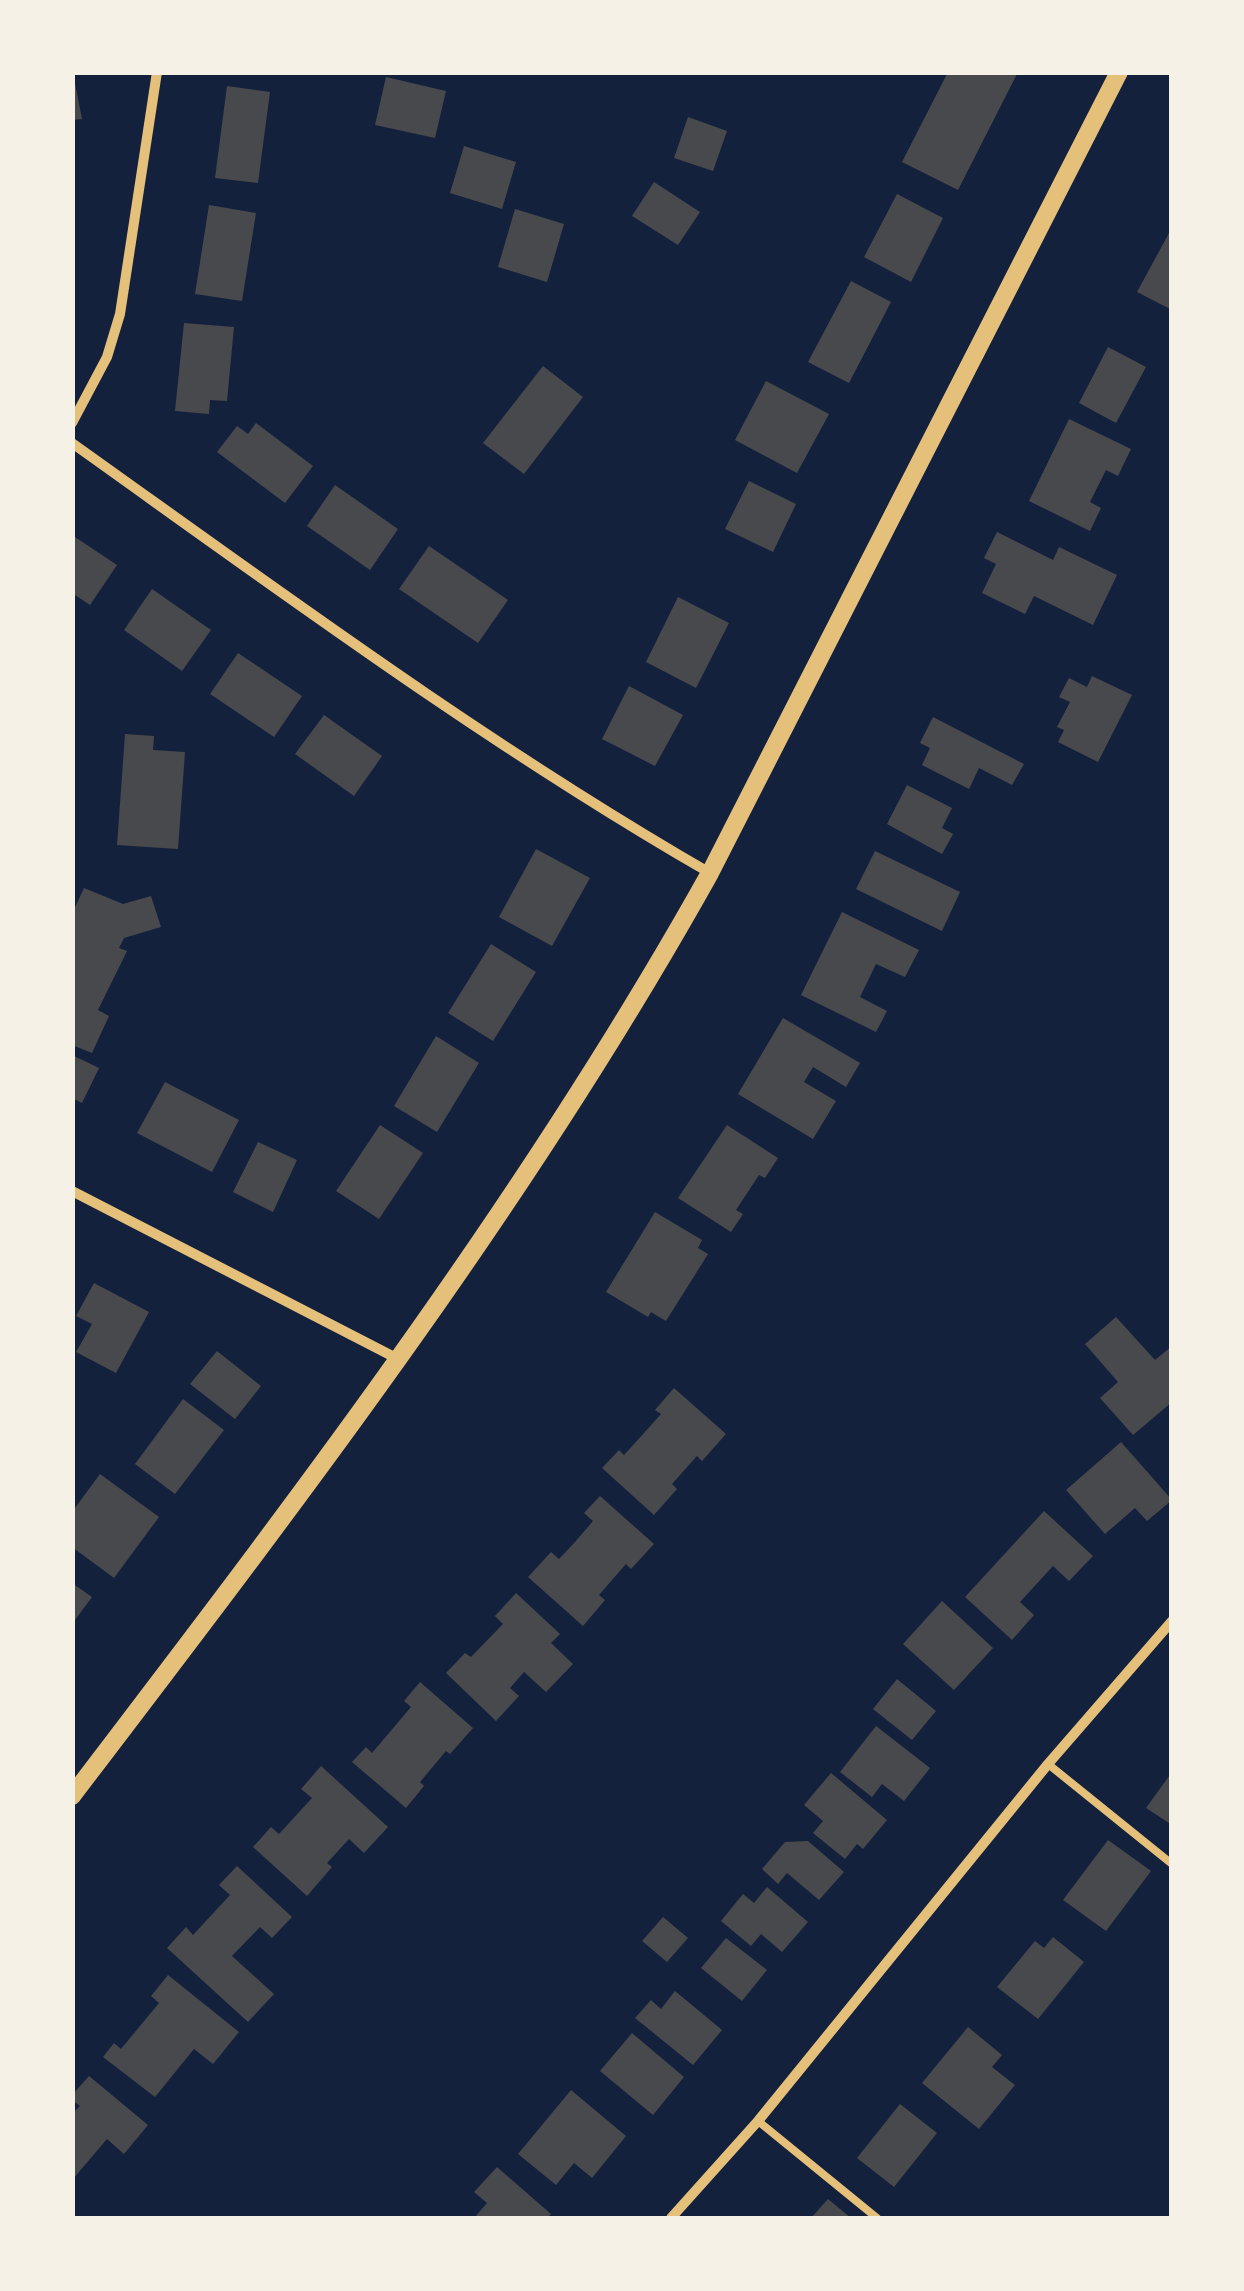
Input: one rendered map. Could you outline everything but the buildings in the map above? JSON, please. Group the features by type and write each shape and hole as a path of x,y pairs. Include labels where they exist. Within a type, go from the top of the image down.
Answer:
{"street":[{"path":"72,423 107,357 120,314 157,72"},
{"path":"72,1796 400,1360 510,1202 654,973 710,874 1119,72"},
{"path":"72,443 397,674 620,822 710,874"},
{"path":"72,1191 400,1360"},
{"path":"671,2218 758,2121 1048,1764 1172,1621"}],"lane":[{"path":"1048,1764 1172,1864"},
{"path":"758,2121 876,2218"}]}
